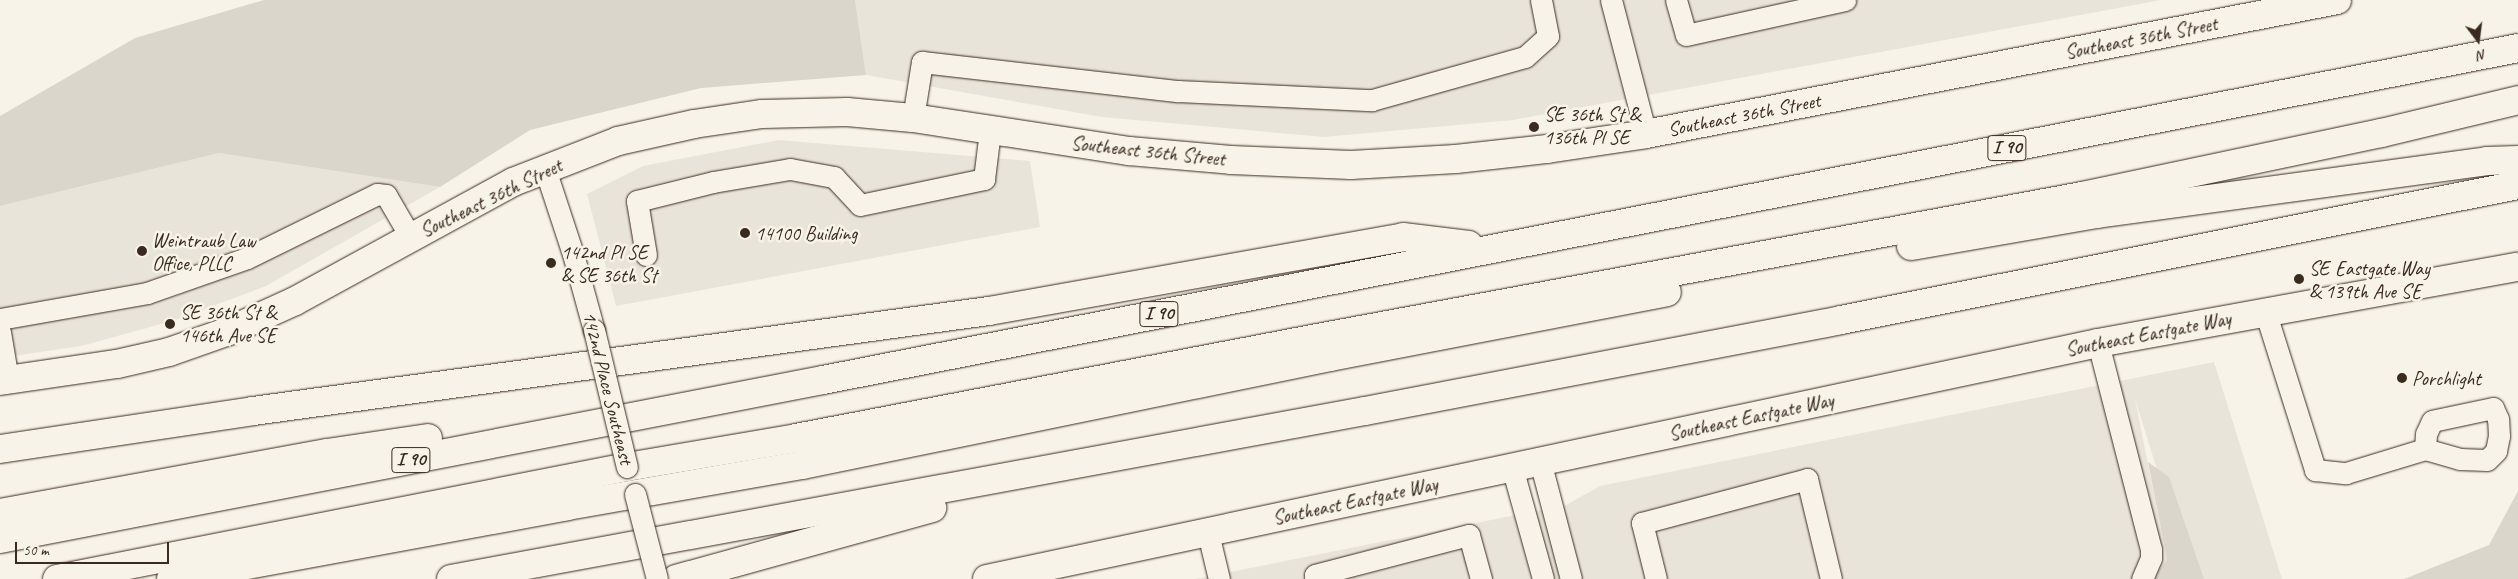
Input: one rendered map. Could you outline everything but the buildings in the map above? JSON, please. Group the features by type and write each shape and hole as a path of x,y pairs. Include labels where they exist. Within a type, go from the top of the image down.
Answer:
{"main road":[{"name":"Southeast 36th Street","path":"4,380 117,364 169,352 229,331 295,301 495,191 544,169 618,141 694,124 762,114 847,112 913,118 1129,151 1231,160 1351,165 1456,160 1548,149 1646,134 2337,0"},
{"name":"I 90","path":"0,539 2518,48"},
{"path":"171,579 564,493 628,467 796,438 1321,337 2082,196 2381,132 2518,100"},
{"path":"57,579 564,493 634,494 802,465 1330,356 1844,258 2097,214 2487,161 2518,160"},
{"path":"451,579 1102,461 1841,320 2518,185"},
{"path":"0,449 253,411 989,311 1403,238 1496,247"},
{"name":"Southeast Eastgate Way","path":"987,579 2098,343 2518,267"},
{"path":"0,513 327,453 823,380"},
{"path":"676,579 1102,461"}],"street":[{"path":"913,118 922,62 1178,91 1372,100 1526,57 1548,36 1541,0"},
{"path":"1611,0 1646,134"},
{"path":"1676,0 1686,35 1845,0"},
{"path":"646,255 637,201 713,182 790,169 834,177 860,205 984,179 990,131"},
{"name":"142nd Place Southeast","path":"544,169 573,254 594,330 657,579"},
{"path":"0,319 147,293 247,258 377,194 386,195 411,238"},
{"path":"2265,312 2315,470 2346,473 2425,449"},
{"path":"0,332 4,380"},
{"path":"2098,343 2151,548 2152,558 2142,579"},
{"path":"1540,461 1571,579"},
{"path":"1512,467 1543,579"},
{"path":"1656,579 1642,522 1807,479 1831,579"},
{"path":"1208,533 1219,579"},
{"path":"1316,579 1315,575 1469,535 1481,579"}],"shaded area":[{"path":"264,0 855,0 866,75 701,88 530,130 440,187 219,153 0,206 0,116 135,38"},
{"path":"855,0 2161,0 1513,120 1324,137 1102,117 866,75"},
{"path":"779,140 1030,161 1040,227 616,306 587,194 643,166"},
{"path":"219,153 440,187 266,286 176,320 81,346 0,358 0,206"},
{"path":"2214,362 2282,579 2191,579 2135,399 2167,560 2151,579 1195,579 1566,505 1600,486"},
{"path":"2148,462 2169,477 2204,579 2151,579 2167,560"},
{"path":"2518,491 2518,579 2404,579 2489,545"}],"place":[{"name":"SE 36th St & 136th Pl SE","path":"1534,127"},
{"name":"14100 Building","path":"745,233"},
{"name":"Weintraub Law Office, PLLC","path":"142,251"},
{"name":"142nd Pl SE & SE 36th St","path":"551,263"},
{"name":"SE Eastgate Way & 139th Ave SE","path":"2299,279"},
{"name":"SE 36th St & 146th Ave SE","path":"170,324"},
{"name":"Porchlight","path":"2402,378"}]}
